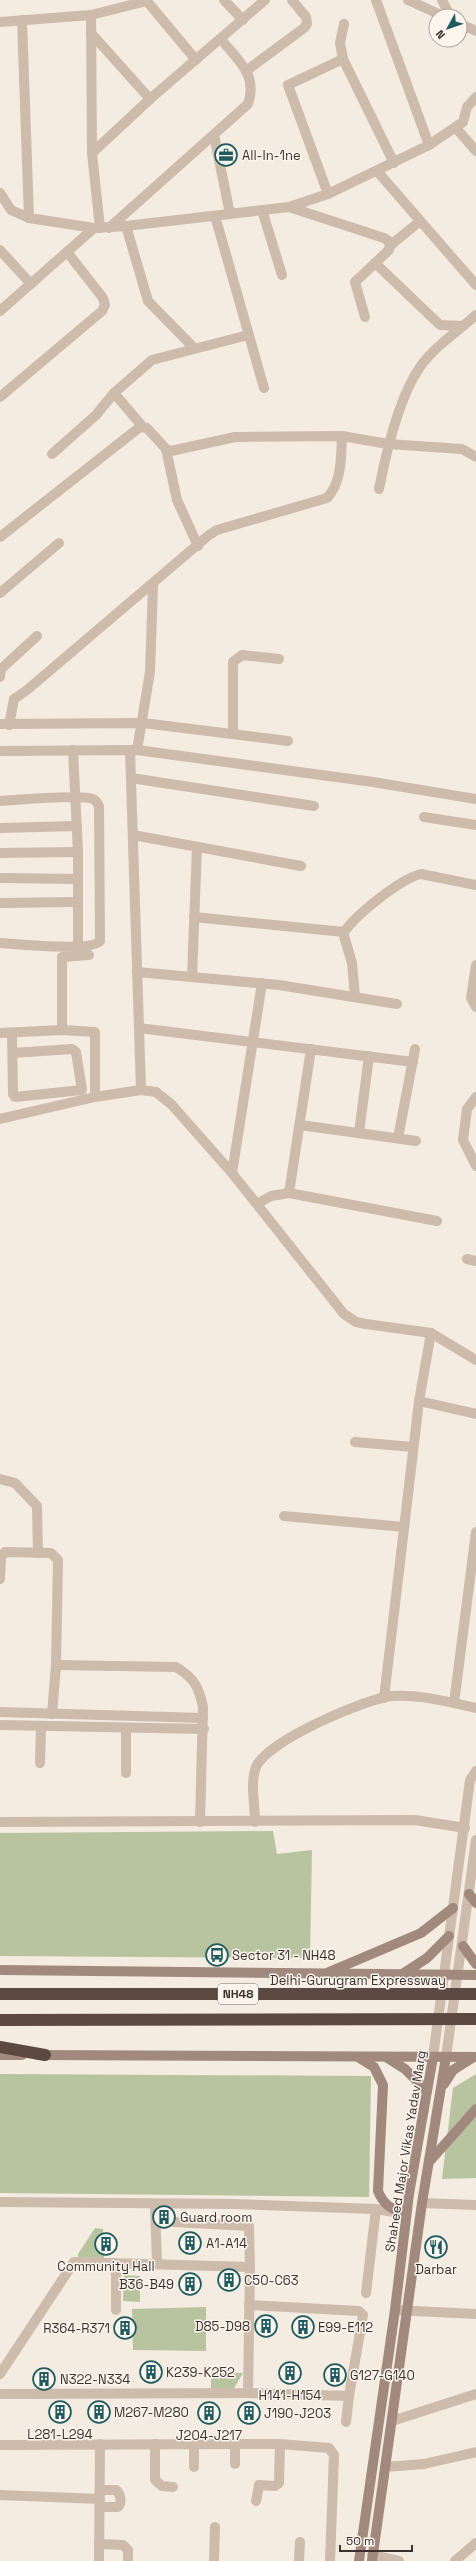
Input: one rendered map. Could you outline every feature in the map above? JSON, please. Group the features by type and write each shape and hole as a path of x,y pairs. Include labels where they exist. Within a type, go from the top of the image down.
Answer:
{"highway":[{"name":"Delhi-Gurugram Expressway","path":"0,1994 476,1994"},
{"name":"NH48","path":"0,2020 476,2019"},
{"path":"0,2047 45,2055"}],"main road":[{"path":"469,1894 476,1903"},
{"path":"326,1974 421,1933 453,1908"},
{"path":"401,1975 427,1958 449,1936"},
{"path":"463,1946 476,1964"},
{"path":"0,1970 476,1976"},
{"path":"0,2055 475,2057"},
{"path":"356,2057 374,2067 383,2085 378,2191 381,2199 389,2208 406,2214"},
{"path":"385,2057 406,2069 427,2091"},
{"name":"Shaheed Major Vikas Yadav Marg","path":"359,2561 395,2310 406,2214 433,2057"},
{"path":"440,2091 453,2070 475,2057"},
{"name":"Shaheed Major Vikas Yadav Marg","path":"372,2558 422,2203 446,2058"},
{"path":"429,2162 476,2109"}],"street":[{"path":"224,0 243,20"},
{"path":"92,153 150,98 265,0"},
{"path":"246,71 304,28 307,24 306,17 292,0"},
{"path":"376,0 430,145"},
{"path":"408,0 428,9"},
{"path":"0,22 91,15 147,1 196,60"},
{"path":"91,15 92,153 101,228"},
{"path":"22,20 29,218"},
{"path":"344,24 340,43 343,59 394,163"},
{"path":"91,33 150,98"},
{"path":"0,311 67,252 101,228 214,135 248,104 253,90 251,79 221,39"},
{"path":"328,194 288,85 343,59"},
{"path":"0,193 11,210 29,218 101,228 289,207 328,194 430,145 463,122 467,107 476,97"},
{"path":"456,128 476,152"},
{"path":"214,135 230,214"},
{"path":"377,171 476,285"},
{"path":"289,207 384,238 391,245"},
{"path":"262,210 282,275"},
{"path":"215,216 264,388"},
{"path":"365,317 355,282 389,250 391,245 420,221"},
{"path":"126,226 148,302 194,347"},
{"path":"0,250 31,284"},
{"path":"0,397 102,311 105,304 103,298 67,252"},
{"path":"375,263 440,325 463,326"},
{"path":"379,489 388,444 420,367 476,315"},
{"path":"52,454 96,415 114,393 152,360 194,347 248,335"},
{"path":"114,393 166,449 177,500 198,546"},
{"path":"0,537 140,428 144,427"},
{"path":"288,740 143,723 5,724 14,699 28,690 153,586 217,530 327,498 333,492 341,468 342,436"},
{"path":"166,449 176,451 235,437 342,436 388,444 462,449 476,457"},
{"path":"0,593 59,543"},
{"path":"141,1090 131,778 134,750 143,723 150,672 153,586"},
{"path":"0,677 1,669 36,636"},
{"path":"233,733 233,662 242,655 279,659"},
{"path":"73,750 78,852 78,946"},
{"path":"0,751 134,750 373,782 476,799"},
{"path":"131,778 314,806"},
{"path":"0,801 92,798 99,806 100,941 93,945 78,946 0,944"},
{"path":"424,817 476,825"},
{"path":"0,828 77,826"},
{"path":"133,836 301,866"},
{"path":"192,977 197,847"},
{"path":"0,852 78,852"},
{"path":"344,932 353,921 400,883 415,876 421,874 476,885"},
{"path":"0,878 78,879"},
{"path":"0,903 78,902"},
{"path":"194,917 344,932"},
{"path":"344,932 352,963 355,996"},
{"path":"62,1030 62,957 89,954"},
{"path":"476,965 471,998 476,1007"},
{"path":"137,972 262,983 355,996 397,1004"},
{"path":"232,1173 262,983"},
{"path":"139,1028 413,1062"},
{"path":"0,1033 62,1030 95,1032 95,1097"},
{"path":"12,1033 15,1097 82,1090 76,1052 72,1049 13,1053"},
{"path":"289,1194 311,1049"},
{"path":"398,1138 415,1049"},
{"path":"359,1133 369,1056"},
{"path":"0,1119 95,1097 141,1090 156,1092 164,1098 232,1173 344,1314 356,1322 431,1333 476,1360"},
{"path":"476,1097 467,1109 463,1140 476,1166"},
{"path":"300,1125 416,1141"},
{"path":"257,1204 271,1196 289,1194 437,1221"},
{"path":"384,1698 413,1447 431,1333"},
{"path":"419,1402 476,1414"},
{"path":"355,1442 413,1447"},
{"path":"0,1479 15,1483 37,1506 38,1553"},
{"path":"284,1516 404,1527"},
{"path":"454,1703 476,1532"},
{"path":"0,1579 0,1558 7,1552 38,1553 56,1556 59,1565 56,1664 52,1714"},
{"path":"56,1664 176,1667 190,1675 200,1689 204,1729 200,1822"},
{"path":"255,1822 255,1772 261,1760 295,1735 328,1717 384,1698 426,1698 476,1708"},
{"path":"0,1712 203,1718"},
{"path":"0,1725 204,1729"},
{"path":"40,1763 41,1726"},
{"path":"126,1728 126,1773"},
{"name":"Shaheed Major Vikas Yadav Marg","path":"433,2057 442,1976 465,1828 470,1780 476,1771"},
{"path":"0,1822 255,1822 415,1820 465,1828"},
{"name":"Shaheed Major Vikas Yadav Marg","path":"446,2058 457,1976 463,1946 476,1840"},
{"path":"0,2202 155,2209 234,2204 376,2209 406,2214"},
{"path":"422,2203 476,2205"},
{"path":"154,2263 155,2209"},
{"path":"366,2293 376,2209"},
{"path":"174,2222 249,2226 250,2267 248,2393"},
{"path":"0,2374 74,2262 154,2263 250,2267"},
{"path":"116,2263 116,2310"},
{"path":"249,2305 362,2312 346,2422"},
{"path":"395,2310 476,2314"},
{"path":"0,2394 248,2393 349,2396"},
{"path":"392,2421 476,2394"},
{"path":"99,2561 100,2444"},
{"path":"155,2444 155,2480 162,2486 173,2487"},
{"path":"194,2444 194,2467"},
{"path":"235,2444 235,2464"},
{"path":"256,2501 256,2491 259,2485 275,2486 279,2482 280,2444"},
{"path":"0,2445 280,2444 333,2450 333,2500 330,2561"},
{"path":"385,2467 424,2464 476,2452"},
{"path":"0,2495 100,2499"},
{"path":"214,2527 214,2561"},
{"path":"299,2561 300,2542"},
{"path":"454,2561 476,2543"},
{"path":"99,2544 123,2545 128,2550 128,2561"},
{"path":"372,2558 399,2561"}],"green space":[{"path":"273,1831 277,1854 312,1850 310,1958 0,1956 0,1833"},
{"path":"0,2074 371,2076 369,2197 0,2193"},
{"path":"476,2074 476,2178 442,2179 453,2088"},
{"path":"95,2228 103,2229 104,2258 78,2257 78,2254"},
{"path":"124,2275 140,2276 140,2302 123,2301"},
{"path":"206,2307 206,2351 133,2350 132,2309"},
{"path":"211,2372 243,2373 233,2390 211,2391"}],"place":[{"name":"All-In-1ne","path":"226,155"},
{"name":"Sector 31 - NH48","path":"217,1955"},
{"name":"Guard room","path":"164,2217"},
{"name":"A1-A14","path":"190,2243"},
{"name":"Community Hall","path":"106,2244"},
{"name":"Darbar","path":"436,2247"},
{"name":"C50-C63","path":"229,2280"},
{"name":"B36-B49","path":"190,2284"},
{"name":"D85-D98","path":"266,2326"},
{"name":"E99-E112","path":"303,2327"},
{"name":"R364-R371","path":"125,2328"},
{"name":"K239-K252","path":"151,2372"},
{"name":"H141-H154","path":"290,2373"},
{"name":"G127-G140","path":"335,2375"},
{"name":"N322-N334","path":"44,2379"},
{"name":"L281-L294","path":"60,2412"},
{"name":"M267-M280","path":"99,2412"},
{"name":"J204-J217","path":"209,2413"},
{"name":"J190-J203","path":"249,2413"}]}
